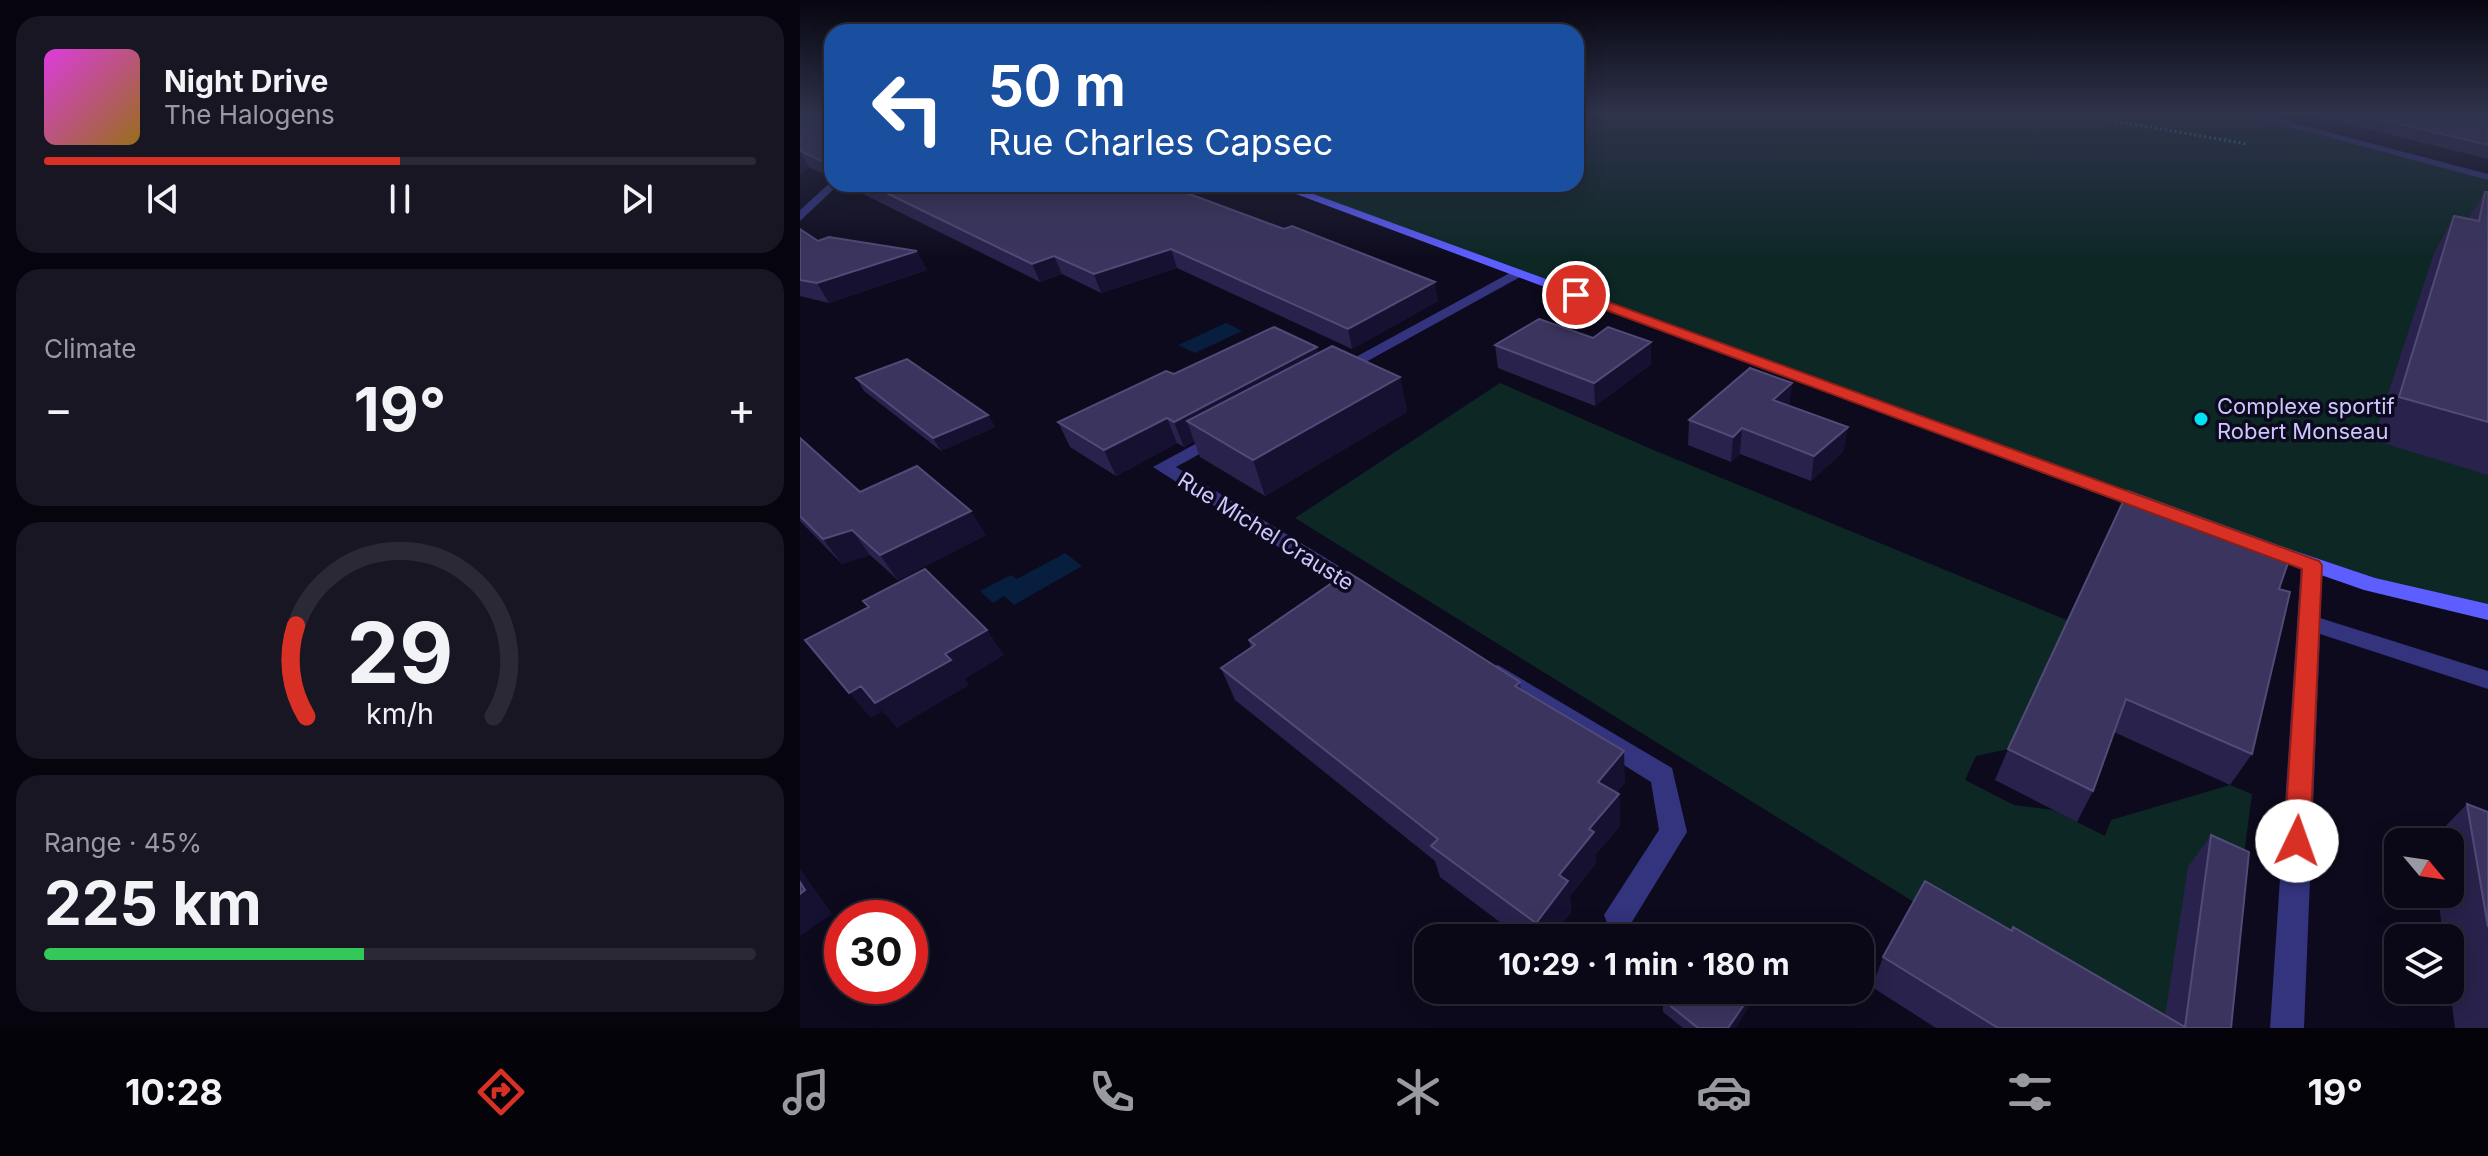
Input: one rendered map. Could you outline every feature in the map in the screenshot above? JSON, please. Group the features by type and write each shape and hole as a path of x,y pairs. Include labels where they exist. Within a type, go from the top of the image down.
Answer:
{"street":[{"path":"2434,163 2488,177"},
{"path":"800,217 825,192"},
{"path":"1297,192 2162,510"},
{"path":"1326,377 1517,273"},
{"name":"Rue Michel Crauste","path":"1244,422 1162,467 1379,601"},
{"path":"2252,543 2372,585 2488,612"},
{"path":"2287,1028 2312,565"},
{"path":"2308,622 2488,680"},
{"path":"1473,659 1663,776 1673,832 1619,915"}],"green space":[{"name":"Complexe sportif Robert Monseau","path":"1584,163 2434,163 2488,177 2488,612 2372,585 1297,192 1584,192"},
{"path":"1500,383 1651,449 2069,621 2009,749 1976,756 1965,780 2014,805 2053,810 2105,836 2111,820 2230,785 2252,794 2221,1028 2117,1028 1295,518"}],"water":[{"path":"1226,323 1242,331 1195,353 1178,345"},
{"path":"1065,553 1082,566 1014,605 1004,596 993,603 980,591 1011,575 1017,579"}],"building":[{"path":"884,192 1184,192 1284,229 1292,226 1435,282 1348,329 1171,249 1094,274 1054,256 1032,264"},
{"path":"2485,192 2488,192 2488,422 2399,397 2454,216 2479,221"},
{"path":"800,229 818,241 829,237 917,251 817,283 800,280"},
{"path":"1539,319 1593,338 1608,327 1651,342 1594,383 1495,345"},
{"path":"1274,327 1317,347 1174,422 1167,418 1104,450 1058,422 1166,371 1174,374"},
{"path":"1332,346 1400,377 1253,460 1187,421"},
{"path":"907,359 988,415 933,438 856,378"},
{"path":"1750,368 1792,383 1773,400 1848,427 1814,456 1742,428 1733,437 1689,420"},
{"path":"800,438 860,492 917,466 971,511 880,555 852,530 823,539 800,516"},
{"path":"2128,491 2292,551 2279,589 2290,592 2252,754 2126,699 2093,791 2008,749"},
{"path":"925,569 987,630 945,654 951,660 875,703 861,686 849,693 805,640 869,607 863,601"},
{"path":"1348,572 1520,682 1515,686 1624,751 1598,782 1619,794 1589,829 1594,832 1559,875 1568,881 1536,923 1431,846 1438,839 1221,668 1255,645 1249,640"},
{"path":"2467,804 2488,812 2488,927"},
{"path":"2211,835 2249,852 2231,1028 1998,1028 1883,957 1925,881 2012,931 2013,927 2185,1027"},
{"path":"1668,1004 1744,1004 1728,1028 1698,1028"}],"place":[{"name":"Complexe sportif Robert Monseau","path":"2201,419"}],"route":[{"path":"1576,295 2312,565 2297,841"}]}
